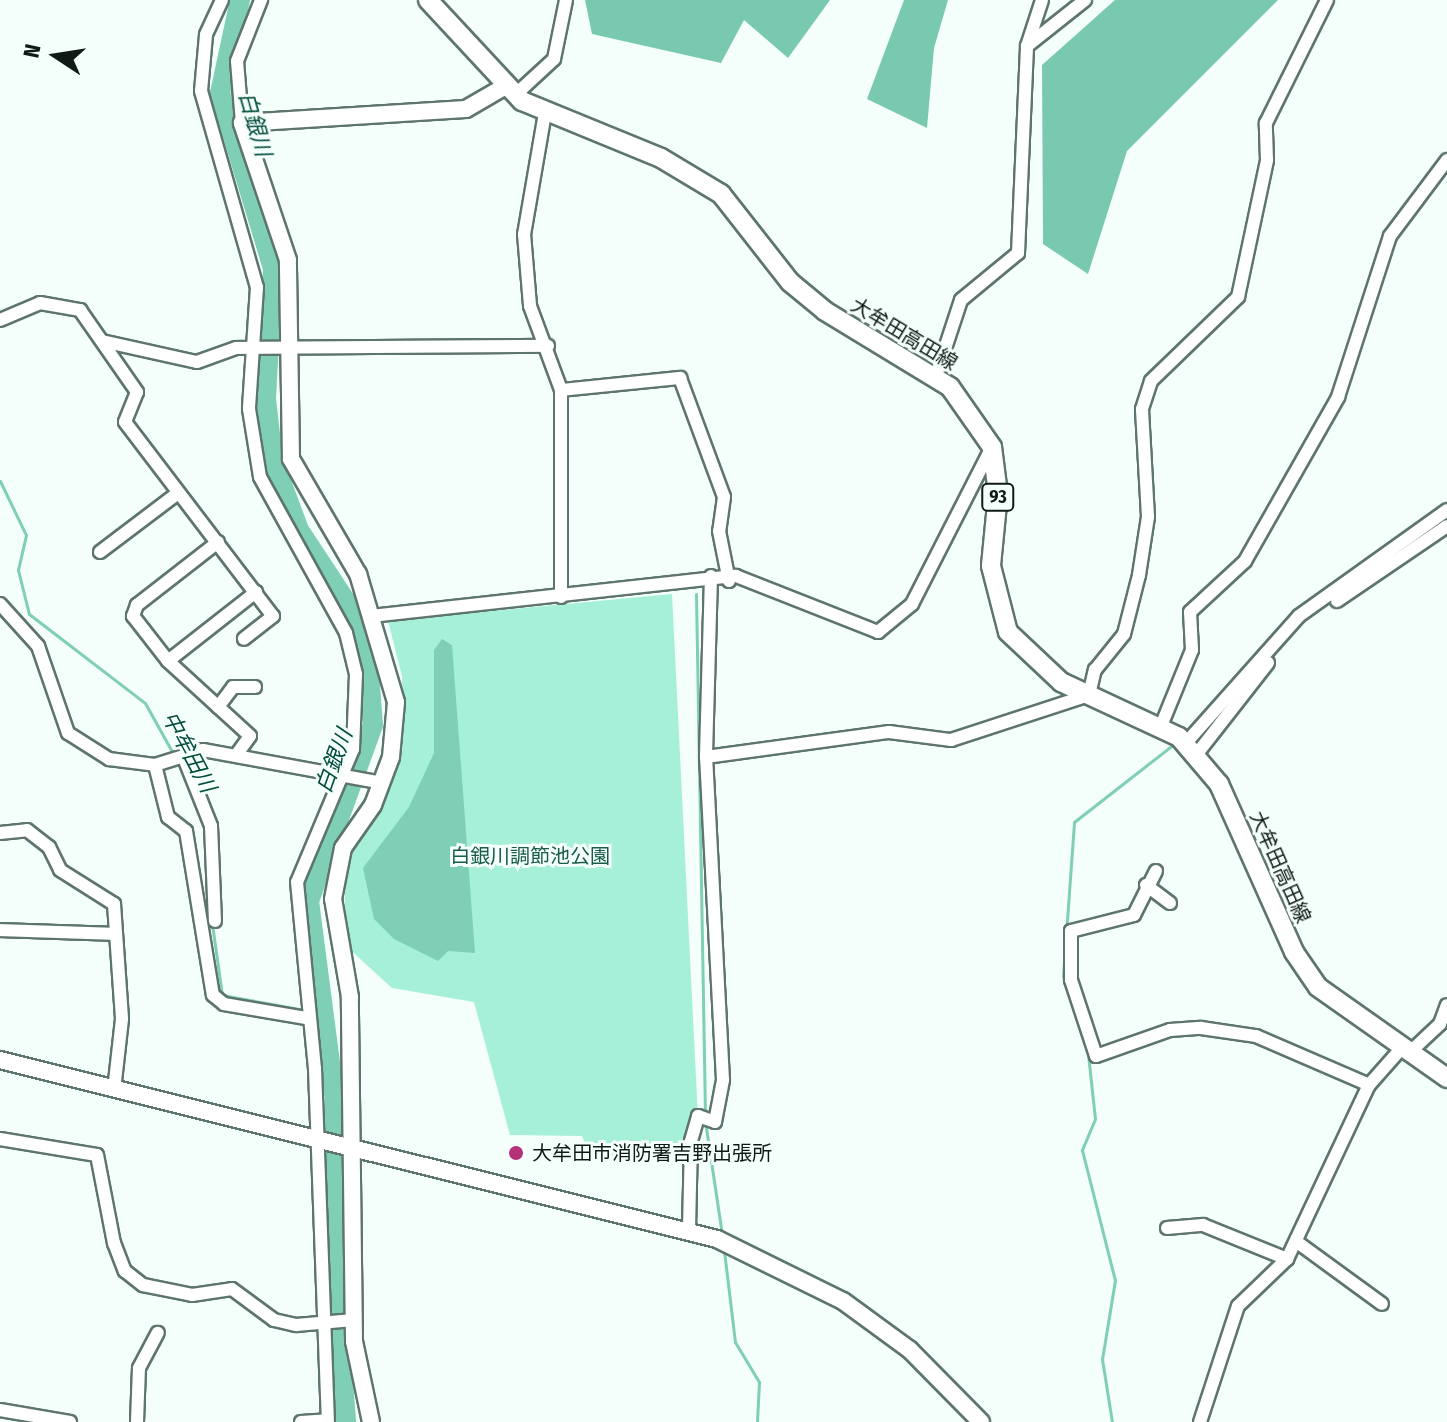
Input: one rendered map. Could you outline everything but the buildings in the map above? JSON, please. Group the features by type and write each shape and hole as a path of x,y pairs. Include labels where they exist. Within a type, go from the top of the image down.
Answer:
{"main road":[{"name":"大牟田高田線","path":"428,0 510,91 545,113 661,158 711,187 741,212 790,282 825,311 936,376 992,447 999,609 1035,664 1089,695 1161,726 1191,750 1219,784 1310,976 1340,1008 1447,1078"}],"street":[{"path":"222,0 206,35 201,91 250,249 258,349 249,409 260,477 284,533 346,633 356,674 358,718 343,775 297,882 319,1137 322,1323 328,1421 301,1422"},
{"path":"261,0 237,61 242,123 288,260 291,459 345,546 371,616 396,702 378,782 334,874 350,997 351,1320 371,1422"},
{"path":"242,123 466,109 510,91 554,59 566,0"},
{"path":"936,376 961,300 1018,253 1027,46 1042,0"},
{"path":"1027,46 1085,0"},
{"path":"706,757 889,732 951,740 1089,695 1095,670 1124,634 1139,575 1148,517 1142,409 1151,381 1238,297 1267,160 1266,123 1327,0"},
{"path":"545,113 524,234 530,306 548,346 561,390 561,597"},
{"path":"1161,726 1192,650 1190,612 1245,561 1338,397 1390,236 1447,160"},
{"path":"0,320 26,305 59,302 80,310 137,392 125,422 273,616 244,639"},
{"path":"102,341 197,362 219,350 548,346"},
{"path":"561,390 680,378 724,497 719,531 729,581"},
{"path":"371,616 561,597 711,576 773,586 878,632 886,629 912,604 992,447"},
{"path":"100,552 178,493"},
{"path":"1191,750 1299,616 1447,510"},
{"path":"1191,750 1308,619 1447,526"},
{"path":"218,542 137,605 133,616 168,661 250,736 236,755"},
{"path":"689,1229 691,1141 698,1116 715,1122 723,1080 706,757 711,576"},
{"path":"168,661 256,592"},
{"path":"0,604 38,646 68,733 109,759 155,765 203,750 378,782"},
{"path":"218,707 233,687 255,687"},
{"path":"179,760 211,826 215,921"},
{"path":"155,765 168,817 186,831 213,995 224,1004 306,1013"},
{"path":"0,833 27,830 49,847 60,870 114,904 112,934 122,1019 114,1090"},
{"path":"1156,871 1146,885 1134,915 1071,931 1071,980 1096,1056 1170,1030 1201,1028 1256,1036 1369,1085"},
{"path":"1146,885 1170,903"},
{"path":"0,930 112,934"},
{"path":"1200,1422 1238,1306 1287,1259 1369,1085 1440,1024 1447,1005"},
{"path":"0,1060 689,1229 843,1301 910,1350 981,1422"},
{"path":"0,1139 97,1155 119,1258 143,1285 192,1295 232,1289 274,1320 322,1323 351,1320"},
{"path":"1167,1228 1203,1225 1287,1259"},
{"path":"1297,1242 1382,1304"},
{"path":"137,1422 139,1368 158,1333"},
{"path":"0,1410 22,1408 70,1422"}],"green space":[{"name":"白銀川調節池公園","path":"672,594 699,1139 637,1156 590,1156 582,1136 510,1135 474,1002 392,988 346,946 344,864 389,785 403,738 402,676 388,621"}],"shaded area":[{"path":"585,0 830,0 788,58 744,20 721,63 592,34"},
{"path":"904,0 948,0 934,48 927,128 867,99"},
{"path":"1115,0 1278,0 1127,151 1088,274 1043,244 1042,65"},
{"path":"442,639 452,645 475,953 448,951 438,961 394,939 374,919 363,868 409,807 434,753 434,650"}],"waterway":[{"name":"白銀川","path":"240,0 220,93 273,269 266,399 273,460 299,530 351,609 368,659 373,725 309,901 335,1101 333,1255 346,1422"},
{"name":"中牟田川","path":"0,481 26,535 18,570 29,614 145,703 175,757"},
{"path":"696,594 705,1113"},
{"path":"1276,633 1304,605"},
{"path":"1083,1034 1063,976 1074,822 1174,744"},
{"name":"中牟田川","path":"212,924 222,995 305,1010"},
{"name":"中牟田川","path":"312,1012 327,1014"},
{"path":"1087,1045 1095,1119 1082,1150 1115,1280 1102,1359 1112,1422"},
{"path":"705,1121 722,1235"},
{"path":"724,1251 735,1342 759,1382 757,1422"}],"place":[{"name":"大牟田市消防署吉野出張所","path":"516,1153"}]}
